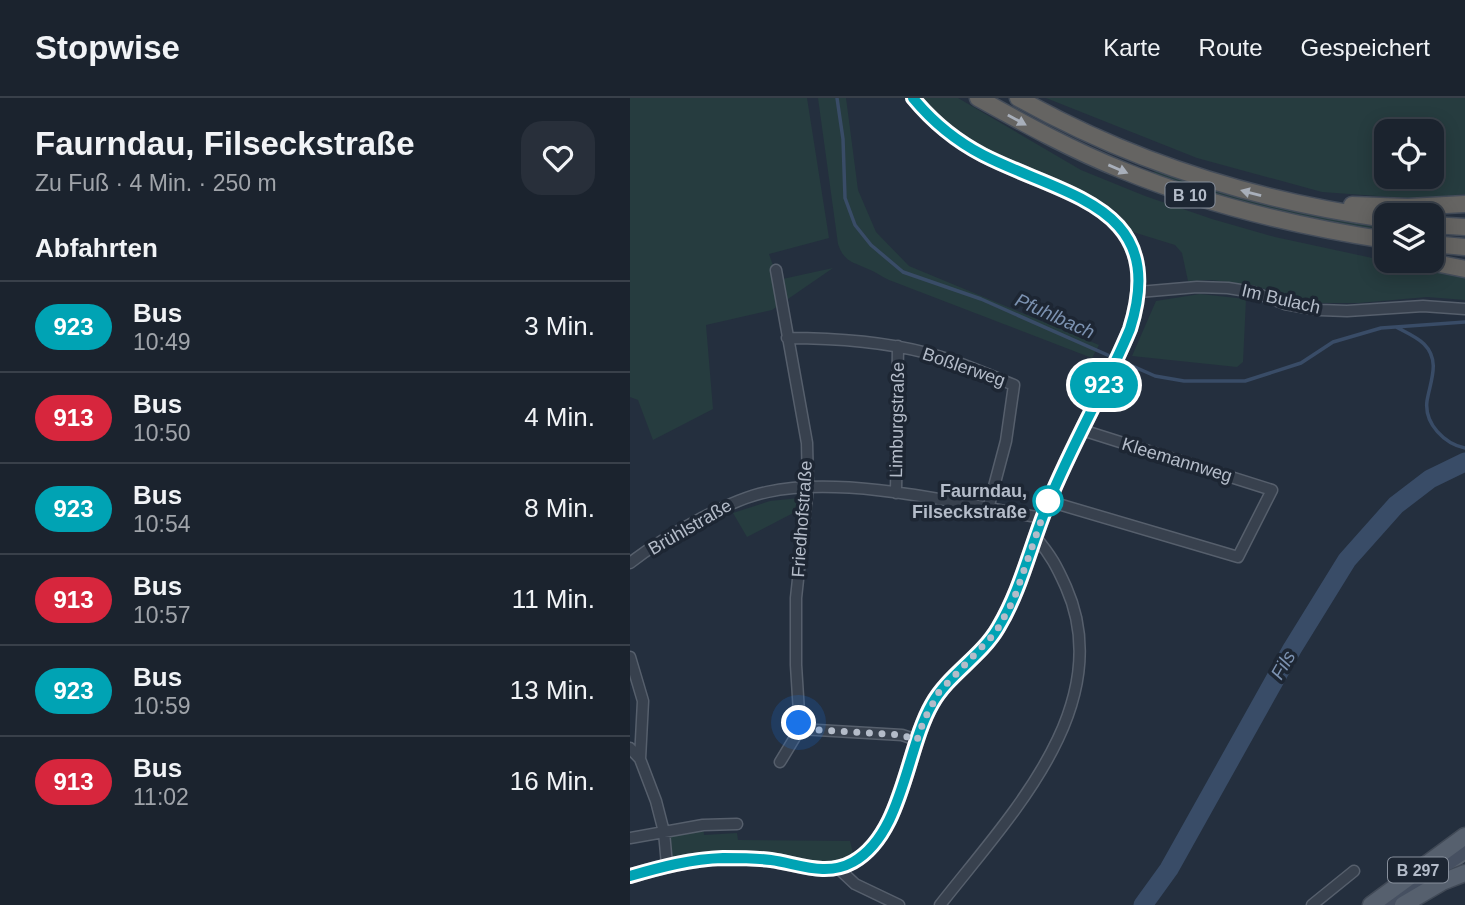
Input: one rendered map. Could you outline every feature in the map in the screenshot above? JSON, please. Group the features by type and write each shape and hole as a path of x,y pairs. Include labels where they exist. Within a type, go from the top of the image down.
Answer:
{"highway":[{"name":"B 10","path":"978,98 1056,140 1122,171 1238,209 1330,231 1374,238"},
{"name":"B 10","path":"1018,98 1118,147 1215,183 1317,208 1374,217"},
{"name":"B 10","path":"1317,208 1348,204 1408,207 1465,204"},
{"path":"1444,226 1465,227"},
{"path":"1330,231 1355,244 1374,248"},
{"path":"1444,245 1465,247"},
{"path":"1444,265 1465,269"}],"main road":[{"name":"B 297","path":"1371,905 1465,836"},
{"path":"1386,905 1465,851"},
{"name":"B 297","path":"1403,905 1442,882 1465,873"}],"street":[{"path":"630,876 701,860 746,858 818,870 838,869 855,861 866,851 885,826 899,798 924,720 939,692 996,632 1014,599 1048,501 1130,329 1139,292 1138,272 1134,252 1112,218 1093,203 982,154 946,131 926,114 913,98"},
{"name":"Friedhofstraße","path":"776,270 807,443 808,487 796,598 800,729"},
{"name":"Im Bulach","path":"1139,292 1197,287 1228,288 1252,292 1284,304 1347,312 1423,306 1465,309"},
{"name":"Boßlerweg","path":"787,338 845,339 898,346 930,353 1014,385 1006,441 988,509"},
{"name":"Limburgstraße","path":"896,493 898,346"},
{"name":"Kleemannweg","path":"1048,501 1238,557 1272,490 1083,430"},
{"name":"Brühlstraße","path":"630,563 737,500 768,492 808,487 896,493 1042,518"},
{"path":"940,905 1033,787 1068,720 1079,667 1080,631 1076,609 1053,556 1036,538"},
{"path":"630,657 643,701 640,759"},
{"path":"780,762 800,729 902,735 917,740"},
{"path":"630,748 640,759 656,801 664,832 667,866"},
{"path":"630,838 703,825 737,824"},
{"path":"838,869 855,884 898,905"},
{"path":"1312,905 1354,871"}],"green space":[{"path":"630,98 807,98 829,238 769,254 778,280 833,268 772,310 706,325 713,409 653,440 638,400 630,397"},
{"path":"818,98 846,98 858,190 876,232 909,266 1099,345 1092,358 889,280 846,258 838,244"},
{"path":"922,98 958,98 1081,170 1145,196 1275,237 1374,258 1374,273 1442,273 1465,278 1465,300 1427,297 1359,303 1319,303 1245,284 1210,280 1188,281 1182,253 1175,245 1133,232 1117,212 1100,201 987,150 954,130"},
{"path":"1046,98 1465,98 1465,194 1418,199 1322,192 1197,158"},
{"path":"1155,170 1269,204 1374,224 1374,231 1296,218 1152,176"},
{"path":"1200,294 1246,299 1243,362 1237,367 1132,356 1156,301"},
{"path":"800,498 799,510 747,537 733,513 770,501"},
{"path":"703,825 704,835 737,833 738,840 850,841 855,861 838,868 770,860 667,865 664,832"}],"waterway":[{"name":"Pfuhlbach","path":"837,98 843,139 845,198 855,225 871,245 903,272 981,299 1155,376 1184,381 1245,381 1301,363 1333,342 1381,328 1465,322"},
{"path":"1396,327 1418,339 1432,357 1432,379 1427,401 1432,425 1450,442 1465,448"},
{"name":"Fils","path":"1143,905 1169,869 1292,649 1347,560 1396,505 1430,479 1465,462"}],"bus line":[{"name":"923","path":"630,876 694,860 722,858 770,860 818,870 838,869 855,861 866,851 879,835 899,798 924,720 939,692 996,632 1014,599 1048,501 1130,329 1139,292 1138,272 1134,252 1112,218 1093,203 982,154 946,131 926,114 913,98"}],"place":[{"name":"Faurndau, Filseckstraße","path":"1048,501"}],"route":[{"path":"799,723 800,729 902,735 917,740 939,692 996,632 1014,599 1048,501"}]}
